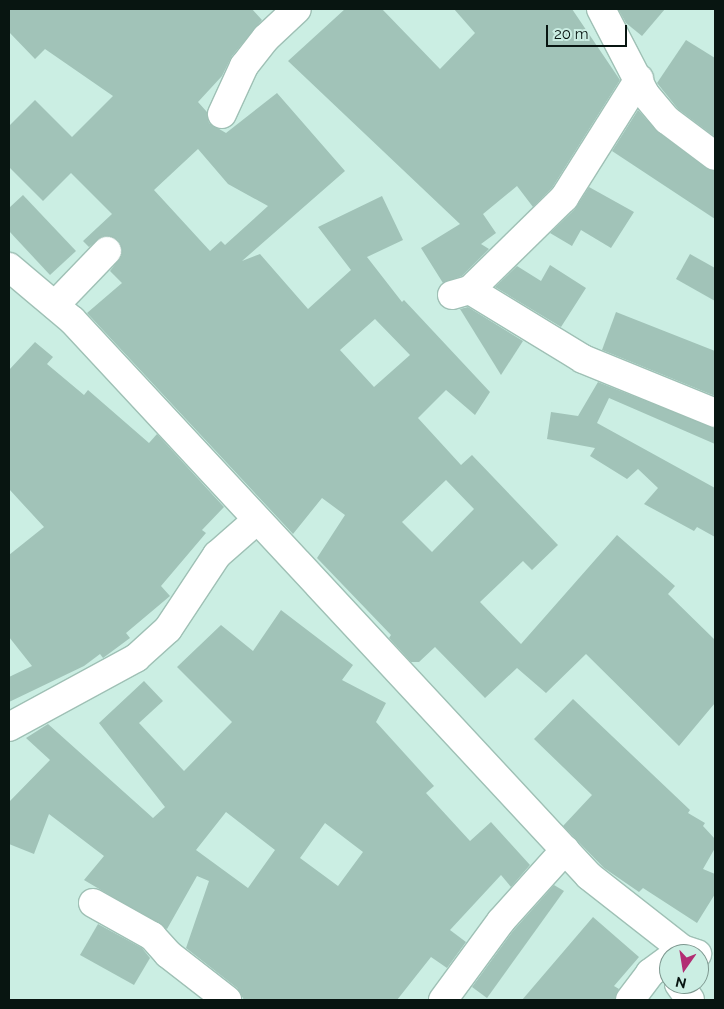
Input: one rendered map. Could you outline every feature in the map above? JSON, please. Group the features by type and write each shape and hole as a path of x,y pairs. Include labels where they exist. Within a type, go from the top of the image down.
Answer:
{"street":[{"path":"222,114 244,66 266,38 297,9"},
{"path":"601,9 645,94 667,120 715,156"},
{"path":"638,79 564,198 461,292 582,359 715,413"},
{"path":"55,305 107,251"},
{"path":"9,266 55,305 589,876 661,944"},
{"path":"9,727 136,658 168,629 217,555 257,520"},
{"path":"444,1000 501,921 565,850"},
{"path":"93,903 152,936 168,954 227,1000"},
{"path":"630,1000 650,973 659,969"}],"building":[{"path":"9,9 252,9 262,20 232,56 222,76 198,102 207,112 209,123 226,133 277,93 345,171 242,261 260,254 308,309 351,270 318,227 382,196 403,240 367,257 402,302 404,300 490,392 475,415 446,390 418,418 461,465 472,455 558,545 532,570 523,561 480,602 521,644 617,535 675,586 668,594 715,640 715,703 679,746 586,654 546,693 517,668 485,698 435,647 419,662 411,662 389,638 391,635 317,558 345,515 322,498 293,534 87,313 122,283 110,271 122,255 118,240 103,236 89,247 83,241 112,214 71,173 43,201 9,167 9,126 35,100 72,137 113,96 45,49 35,59 9,32","holes":["198,149 228,184 268,206 225,245 221,241 210,251 154,190","375,319 410,355 374,387 340,350","446,480 474,509 432,552 402,522"]},
{"path":"345,9 382,9 440,69 475,33 454,9 572,9 620,80 552,188 533,207 517,186 483,214 496,233 481,244 489,249 462,276 443,283 421,248 460,224 288,61"},
{"path":"618,9 665,9 642,36 626,23"},
{"path":"686,40 715,58 715,137 678,109 657,83"},
{"path":"638,110 658,132 706,168 715,171 715,219 612,151"},
{"path":"589,187 634,212 611,248 581,230 572,246 550,233 575,209"},
{"path":"23,195 76,251 50,275 9,231 9,208"},
{"path":"690,254 715,268 715,301 676,279"},
{"path":"550,265 586,288 561,327 495,287 517,266 541,281"},
{"path":"468,307 523,341 501,375 460,309"},
{"path":"616,312 715,351 715,396 602,350"},
{"path":"35,342 53,357 47,364 84,395 88,390 149,443 157,434 224,507 202,530 206,533 161,586 170,596 126,633 130,638 103,658 100,654 84,666 9,702 9,677 32,666 9,637 9,555 44,527 9,489 9,370"},
{"path":"598,382 715,428 715,444 609,398 597,423 715,488 715,537 697,527 694,531 644,504 658,488 638,469 627,479 590,456 595,448 547,439 551,412 578,416"},
{"path":"281,610 353,665 342,680 386,703 376,722 434,786 426,793 470,841 491,822 530,865 511,887 501,875 450,930 466,942 447,968 431,957 397,1000 244,1000 237,988 186,948 209,881 197,876 167,929 84,880 104,856 49,814 34,854 9,844 9,802 50,760 26,738 48,724 153,818 165,807 99,723 144,681 163,701 139,723 184,771 232,722 177,667 221,625 253,651","holes":["226,812 275,850 248,888 196,850","325,823 363,852 338,886 300,858"]},
{"path":"573,699 690,810 688,813 705,823 703,826 715,839 715,848 703,869 715,874 715,894 697,923 643,888 639,892 604,868 563,826 592,795 534,739"},
{"path":"554,885 564,891 487,998 472,987 513,931"},
{"path":"593,917 639,957 614,986 619,989 615,1000 522,1000"},
{"path":"98,924 142,948 150,958 134,985 80,955"}]}
